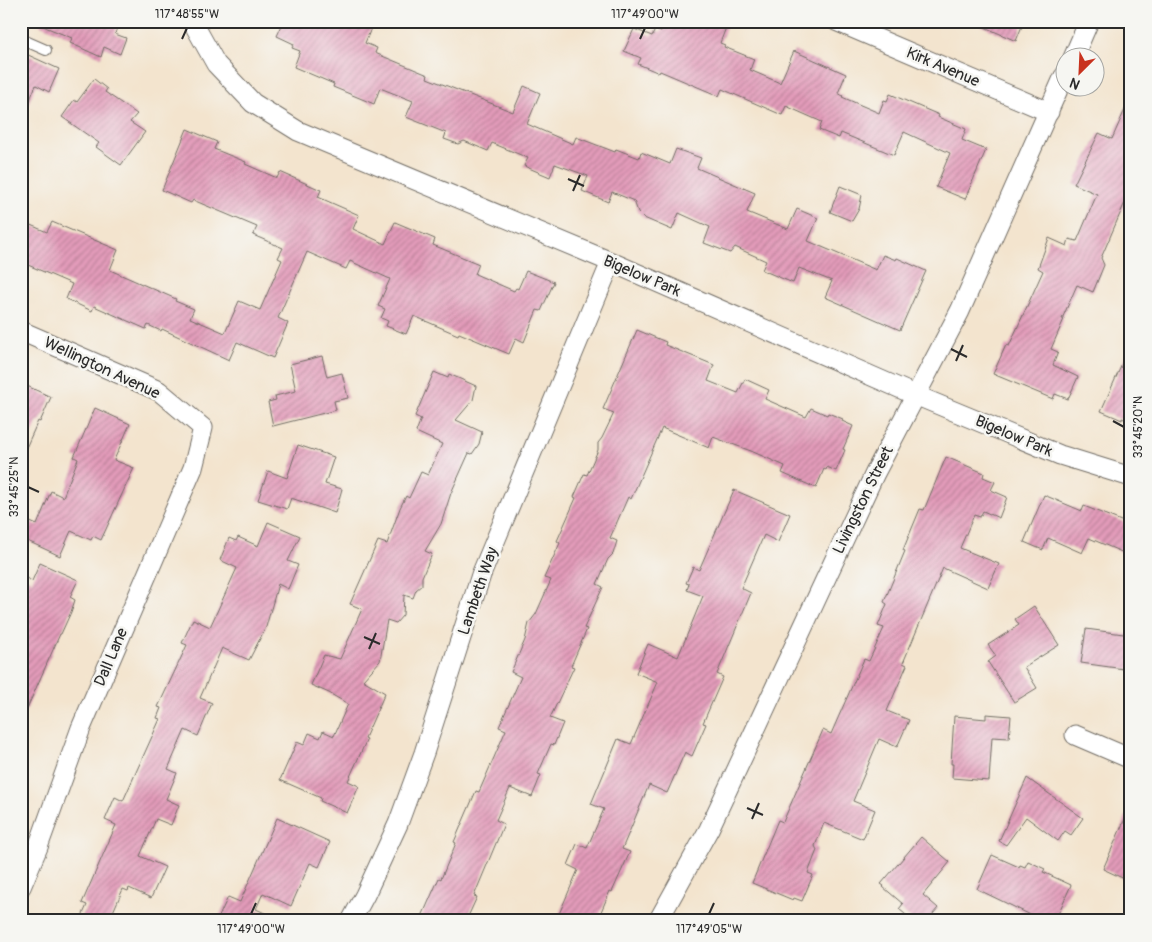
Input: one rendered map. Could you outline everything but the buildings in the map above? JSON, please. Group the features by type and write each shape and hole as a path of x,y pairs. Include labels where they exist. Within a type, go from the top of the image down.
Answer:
{"street":[{"name":"Bigelow Park","path":"192,21 216,64 253,103 298,131 611,262 915,395 1060,455 1131,477"},
{"name":"Kirk Avenue","path":"836,21 1049,112"},
{"path":"1077,48 1089,21"},
{"name":"Livingston Street","path":"658,921 709,829 875,473 960,311 1055,98"},
{"name":"Lambeth Way","path":"351,921 398,824 424,753 481,575 611,262"},
{"name":"Wellington Avenue","path":"21,331 159,391 203,428"},
{"name":"Dall Lane","path":"21,887 38,847 81,728 193,468 203,428"},
{"path":"1075,735 1131,759"}],"lane":[{"path":"21,40 46,50"}]}
